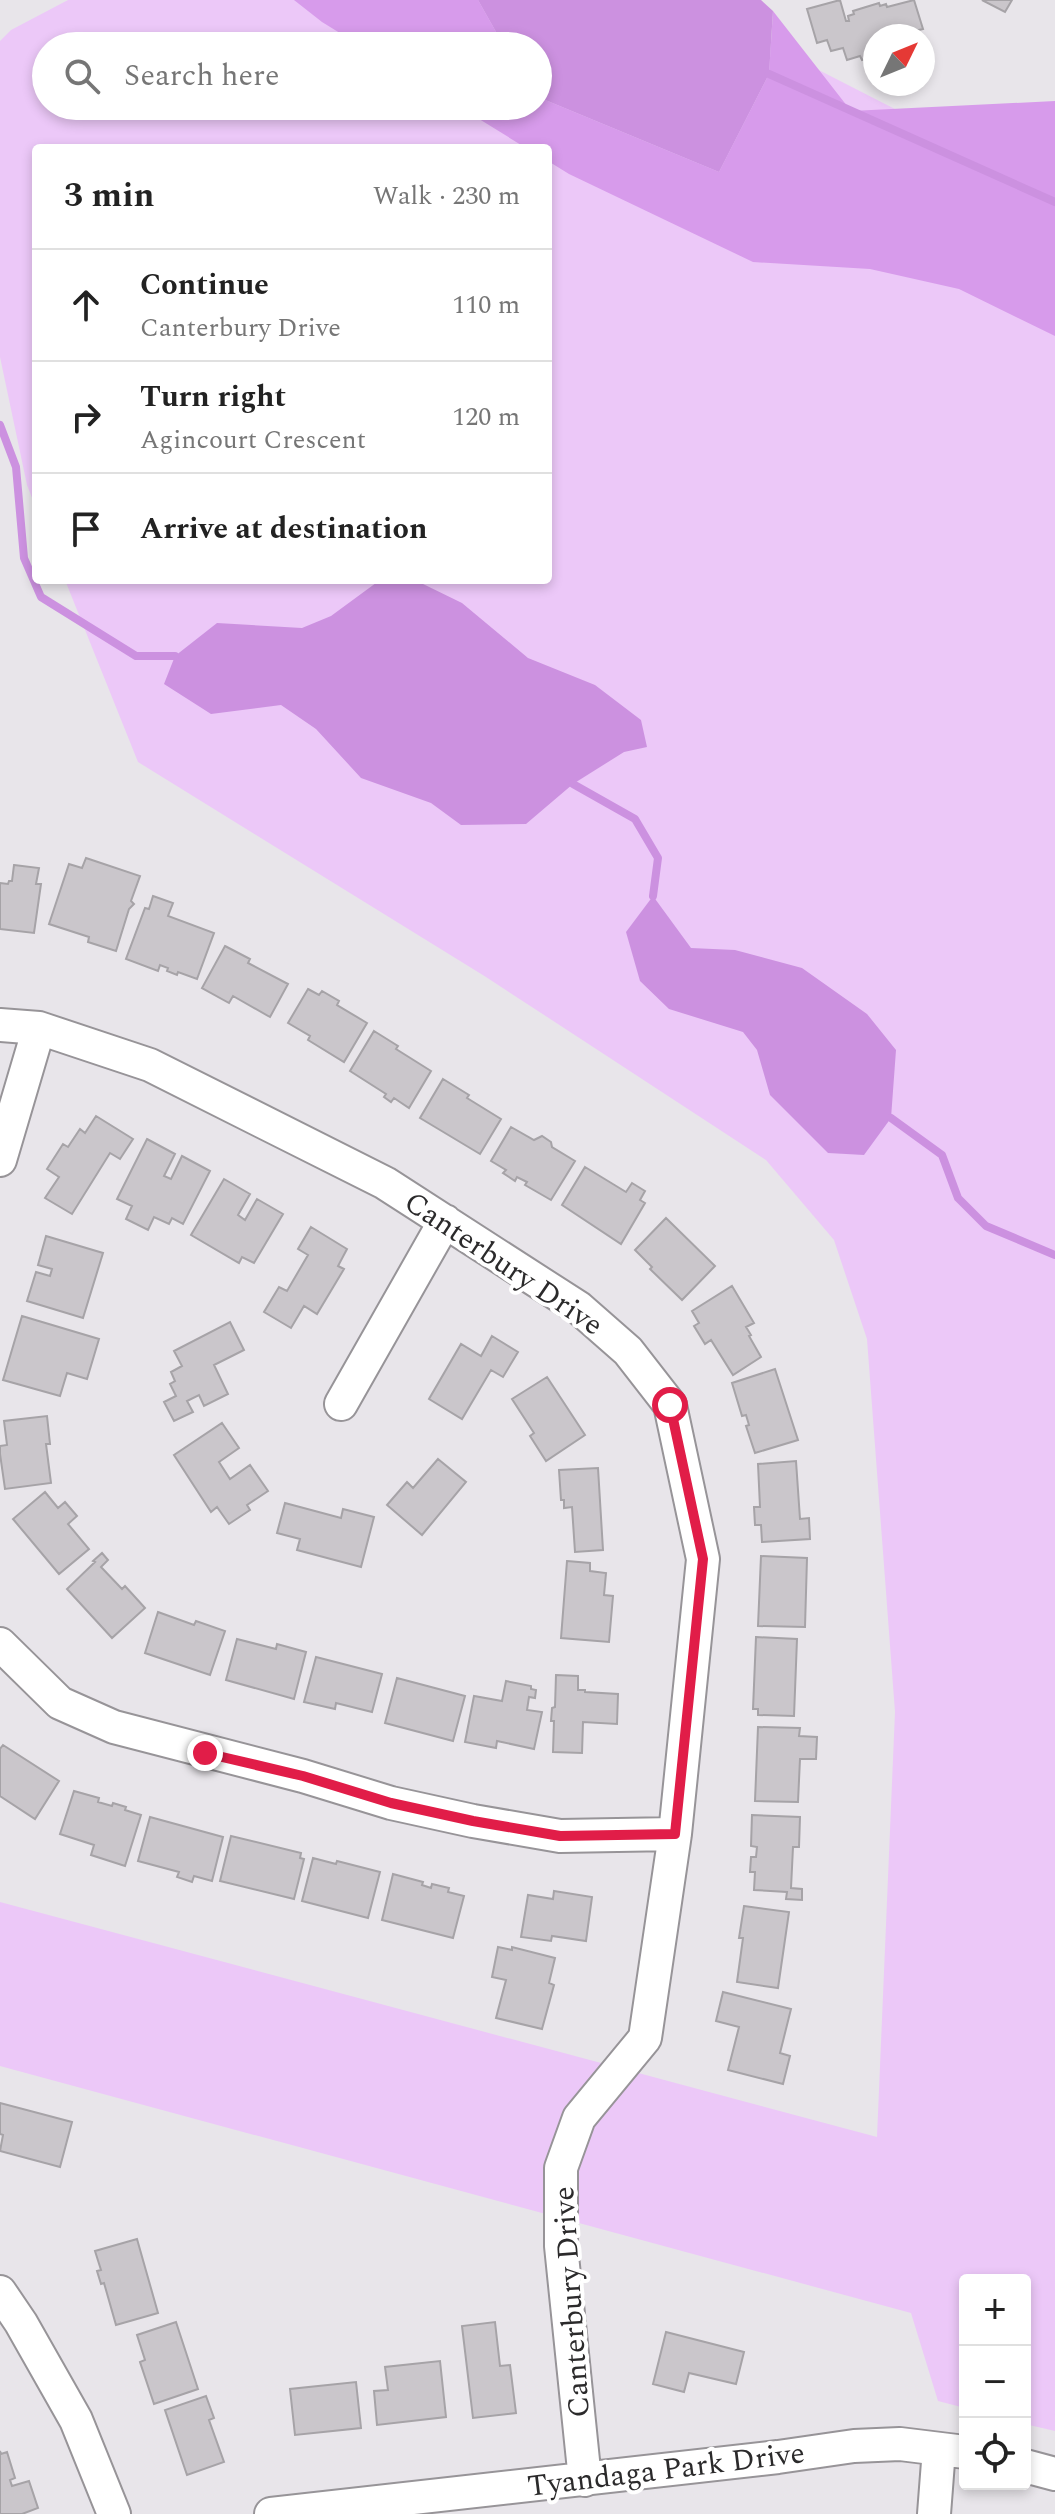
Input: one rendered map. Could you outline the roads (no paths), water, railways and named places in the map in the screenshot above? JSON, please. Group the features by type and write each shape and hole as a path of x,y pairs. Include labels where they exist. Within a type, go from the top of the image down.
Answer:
{"street":[{"name":"Canterbury Drive","path":"0,1025 39,1028 150,1065 385,1183 579,1308 628,1351 670,1405 703,1559 675,1834 645,2038 579,2118 561,2168 561,2246 585,2480"},
{"path":"0,1160 39,1028"},
{"path":"341,1404 445,1221"},
{"path":"0,1644 60,1703 129,1732 303,1776 391,1803 473,1821 560,1836 675,1834"},
{"path":"0,2292 76,2420 114,2514"},
{"name":"Tyandaga Park Drive","path":"271,2514 585,2480 854,2446 900,2444 952,2451"},
{"path":"934,2514 952,2451"},
{"path":"1031,2468 1055,2474"}],"waterway":[{"path":"769,74 1055,202"},
{"path":"0,425 16,467 24,558 32,576"},
{"path":"35,584 41,597 136,656 175,656"},
{"path":"573,784 635,819 658,858 653,896"},
{"path":"891,1118 942,1155 958,1198 986,1226 1055,1255"}]}
